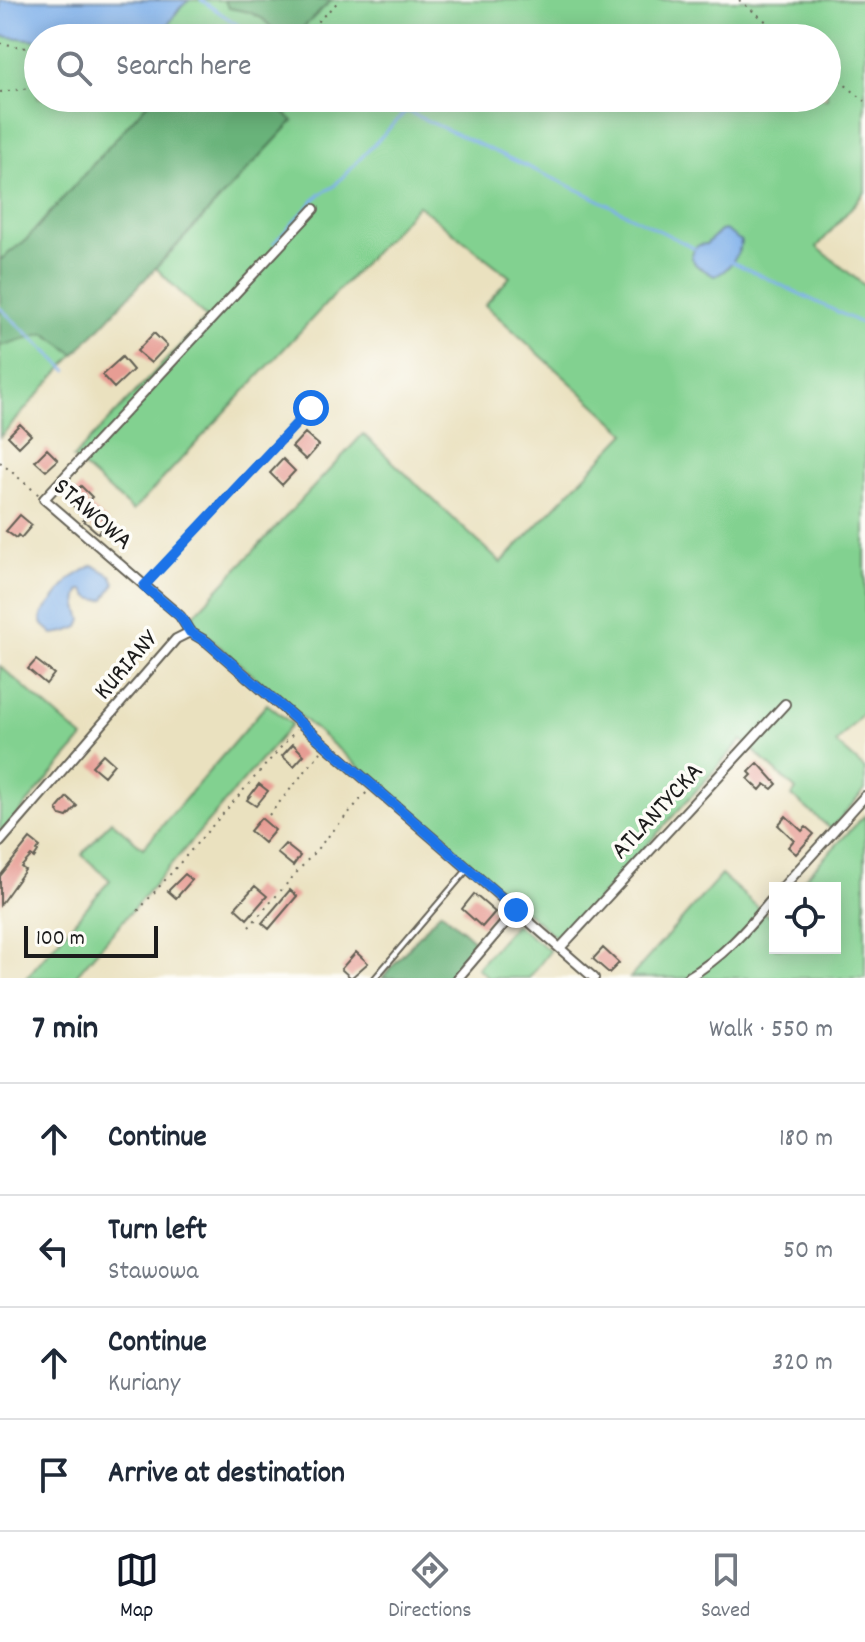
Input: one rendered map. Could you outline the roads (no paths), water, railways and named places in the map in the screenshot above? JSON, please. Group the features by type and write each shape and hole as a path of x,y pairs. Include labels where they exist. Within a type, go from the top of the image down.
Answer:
{"street":[{"name":"STAWOWA","path":"190,632 180,616 44,499 314,209"},
{"name":"KURIANY","path":"0,842 176,639 190,632 207,642 302,723 591,977"},
{"name":"ATLANTYCKA","path":"560,948 785,704"},
{"path":"787,882 865,796"},
{"path":"687,978 728,950 769,903"},
{"path":"458,978 516,910"}],"lane":[{"path":"144,586 311,408"},
{"path":"375,978 469,868"}],"water":[{"path":"0,0 190,0 168,24 24,24 24,39 0,36"},
{"path":"725,230 741,241 740,246 728,267 714,276 696,265 691,257 696,247 706,244"},
{"path":"93,565 112,576 115,583 105,599 93,599 81,590 77,602 82,620 79,627 53,634 43,625 43,613 70,579"}],"waterway":[{"path":"201,0 236,24"},
{"path":"274,243 405,112"},
{"path":"409,112 585,193 694,248"},
{"path":"728,260 865,325"},
{"path":"0,308 67,370"}]}
